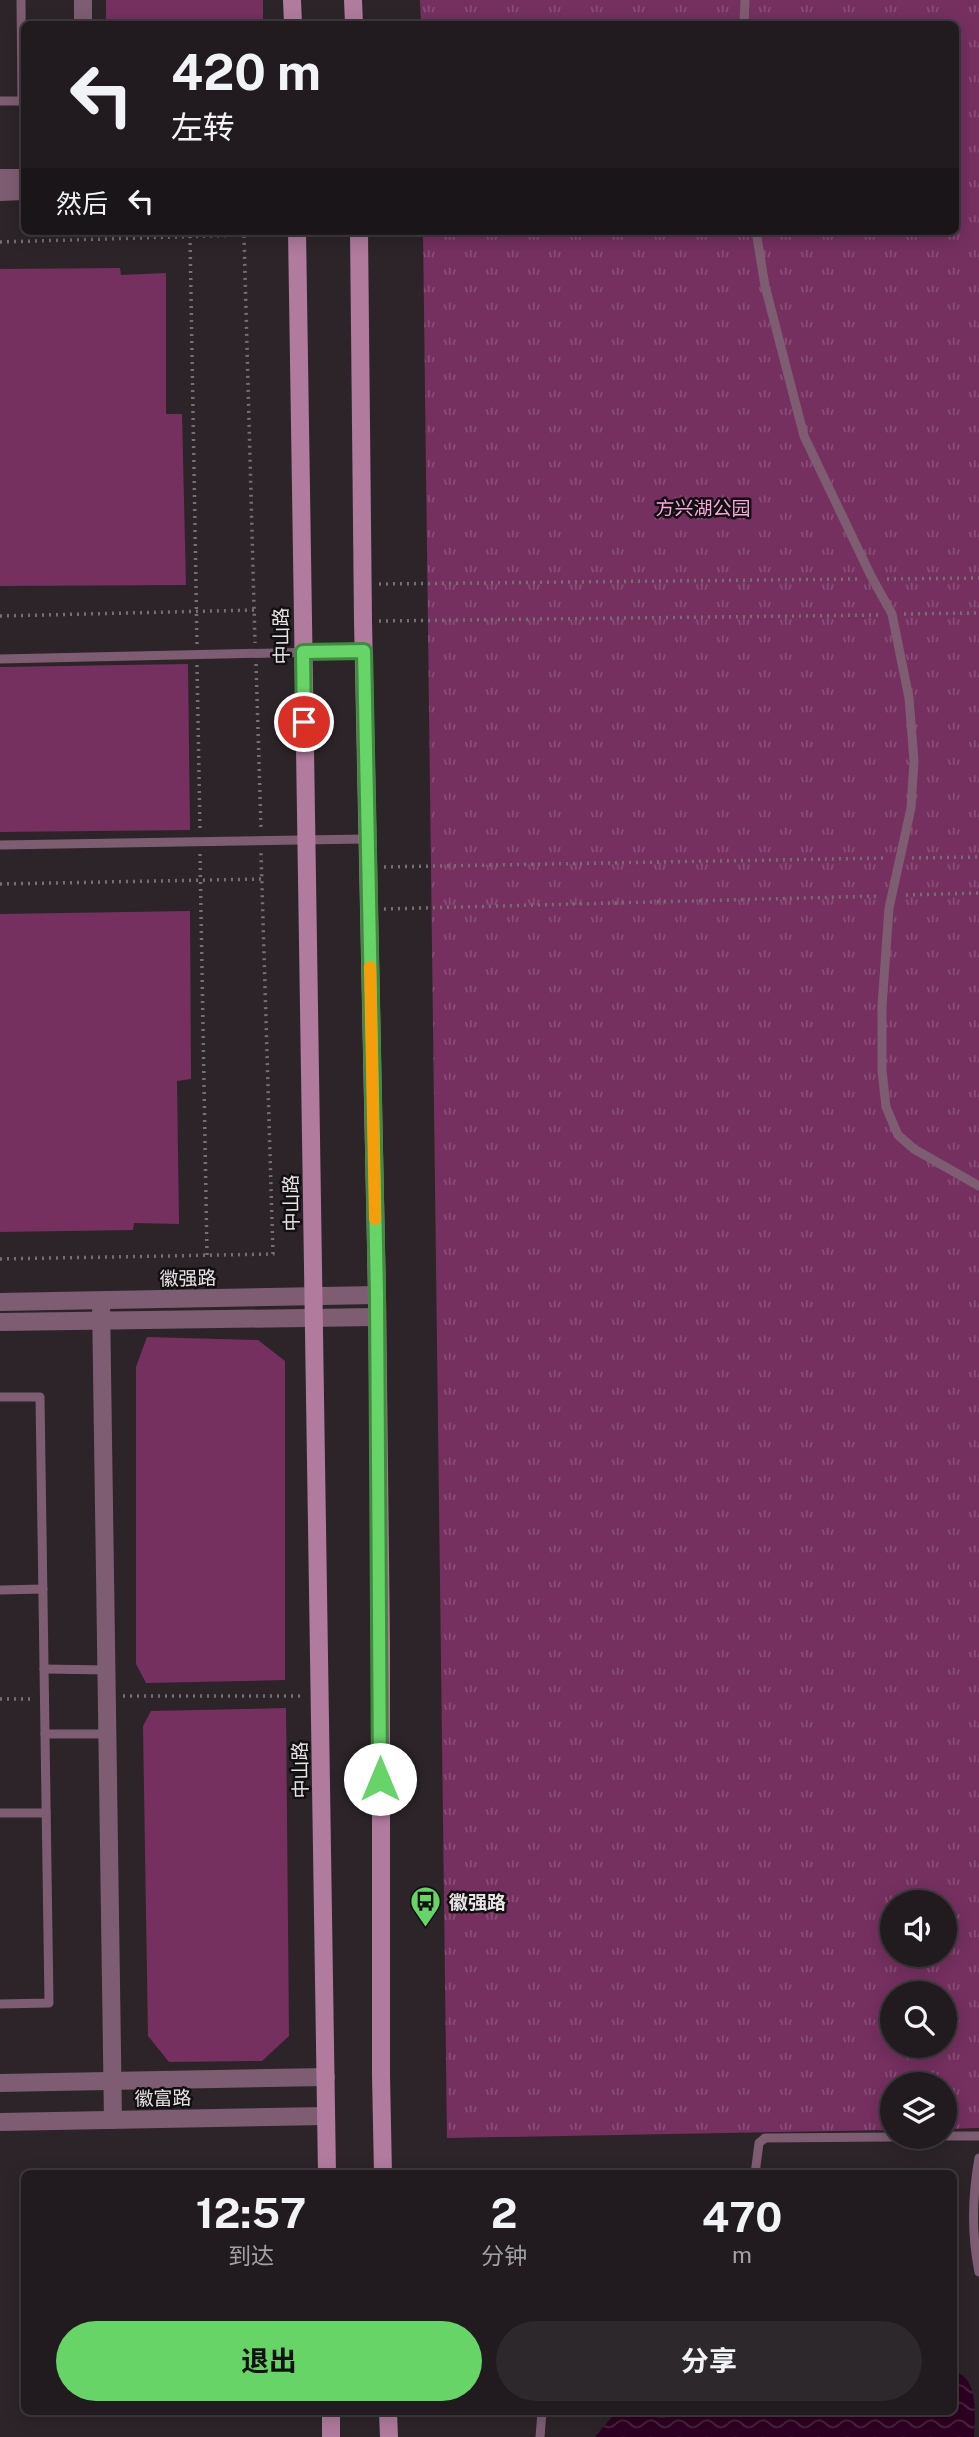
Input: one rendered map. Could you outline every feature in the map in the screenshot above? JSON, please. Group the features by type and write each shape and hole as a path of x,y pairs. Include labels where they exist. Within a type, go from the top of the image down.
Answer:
{"main road":[{"path":"292,0 293,21"},
{"path":"353,0 354,21"},
{"name":"中山路","path":"297,235 327,2170"},
{"path":"359,235 363,621 377,1295 383,2170"},
{"path":"331,2415 331,2437"},
{"path":"388,2415 389,2437"}],"street":[{"path":"83,0 83,21"},
{"path":"0,178 21,178"},
{"path":"0,192 21,191"},
{"name":"徽强路","path":"0,1302 377,1295"},
{"path":"101,1301 113,2120"},
{"path":"0,1322 377,1317"},
{"name":"徽富路","path":"0,2083 326,2077"},
{"name":"徽富路","path":"0,2122 326,2116"}],"lane":[{"path":"21,0 21,21"},
{"path":"744,21 745,0"},
{"path":"0,101 21,101"},
{"path":"756,235 765,286 804,436 892,614 909,698 914,761 911,808 892,895 882,1006 882,1070 886,1107 898,1135 914,1149 979,1186"},
{"path":"0,659 364,651"},
{"path":"0,845 367,839"},
{"path":"0,1397 40,1397 48,2003 0,2004"},
{"path":"0,1590 43,1589"},
{"path":"44,1669 107,1670"},
{"path":"45,1734 107,1734"},
{"path":"0,1813 46,1813"},
{"path":"957,2136 979,2136"},
{"path":"756,2170 759,2143 765,2138 880,2137"},
{"path":"979,2158 973,2215 979,2272"},
{"path":"540,2437 542,2415"}],"path":[{"path":"0,242 244,235 273,1254 0,1259"},
{"path":"190,236 207,1255"},
{"path":"363,584 979,578"},
{"path":"0,616 255,610"},
{"path":"363,621 979,613"},
{"path":"368,867 979,856"},
{"path":"0,884 262,879"},
{"path":"368,910 979,893"},
{"path":"107,1696 320,1695"},
{"path":"0,1699 44,1699"}],"green space":[{"path":"106,0 263,0 263,21 106,21"},
{"name":"方兴湖公园","path":"420,0 979,0 979,2128 957,2129 957,2072 880,2072 880,2130 447,2138 423,235 959,235 959,21 421,21"},
{"path":"120,268 121,275 166,273 166,414 182,414 186,585 0,586 0,269"},
{"path":"188,664 190,830 0,832 0,667"},
{"path":"190,911 191,1079 177,1081 179,1224 134,1223 133,1230 0,1232 0,914"},
{"path":"147,1337 258,1340 285,1361 285,1680 146,1683 136,1664 136,1367"},
{"path":"286,1708 289,2036 262,2061 169,2062 148,2036 143,1726 151,1711"}],"water":[{"path":"957,2373 968,2381 975,2408 974,2437 595,2437 611,2418 618,2415 663,2418 674,2415 957,2415"}],"slow traffic":[{"path":"370,967 375,1219"}],"place":[{"name":"徽强路","path":"426,1929"}],"route":[{"path":"304,722 303,652 364,651 377,1295 380,1779"}]}
